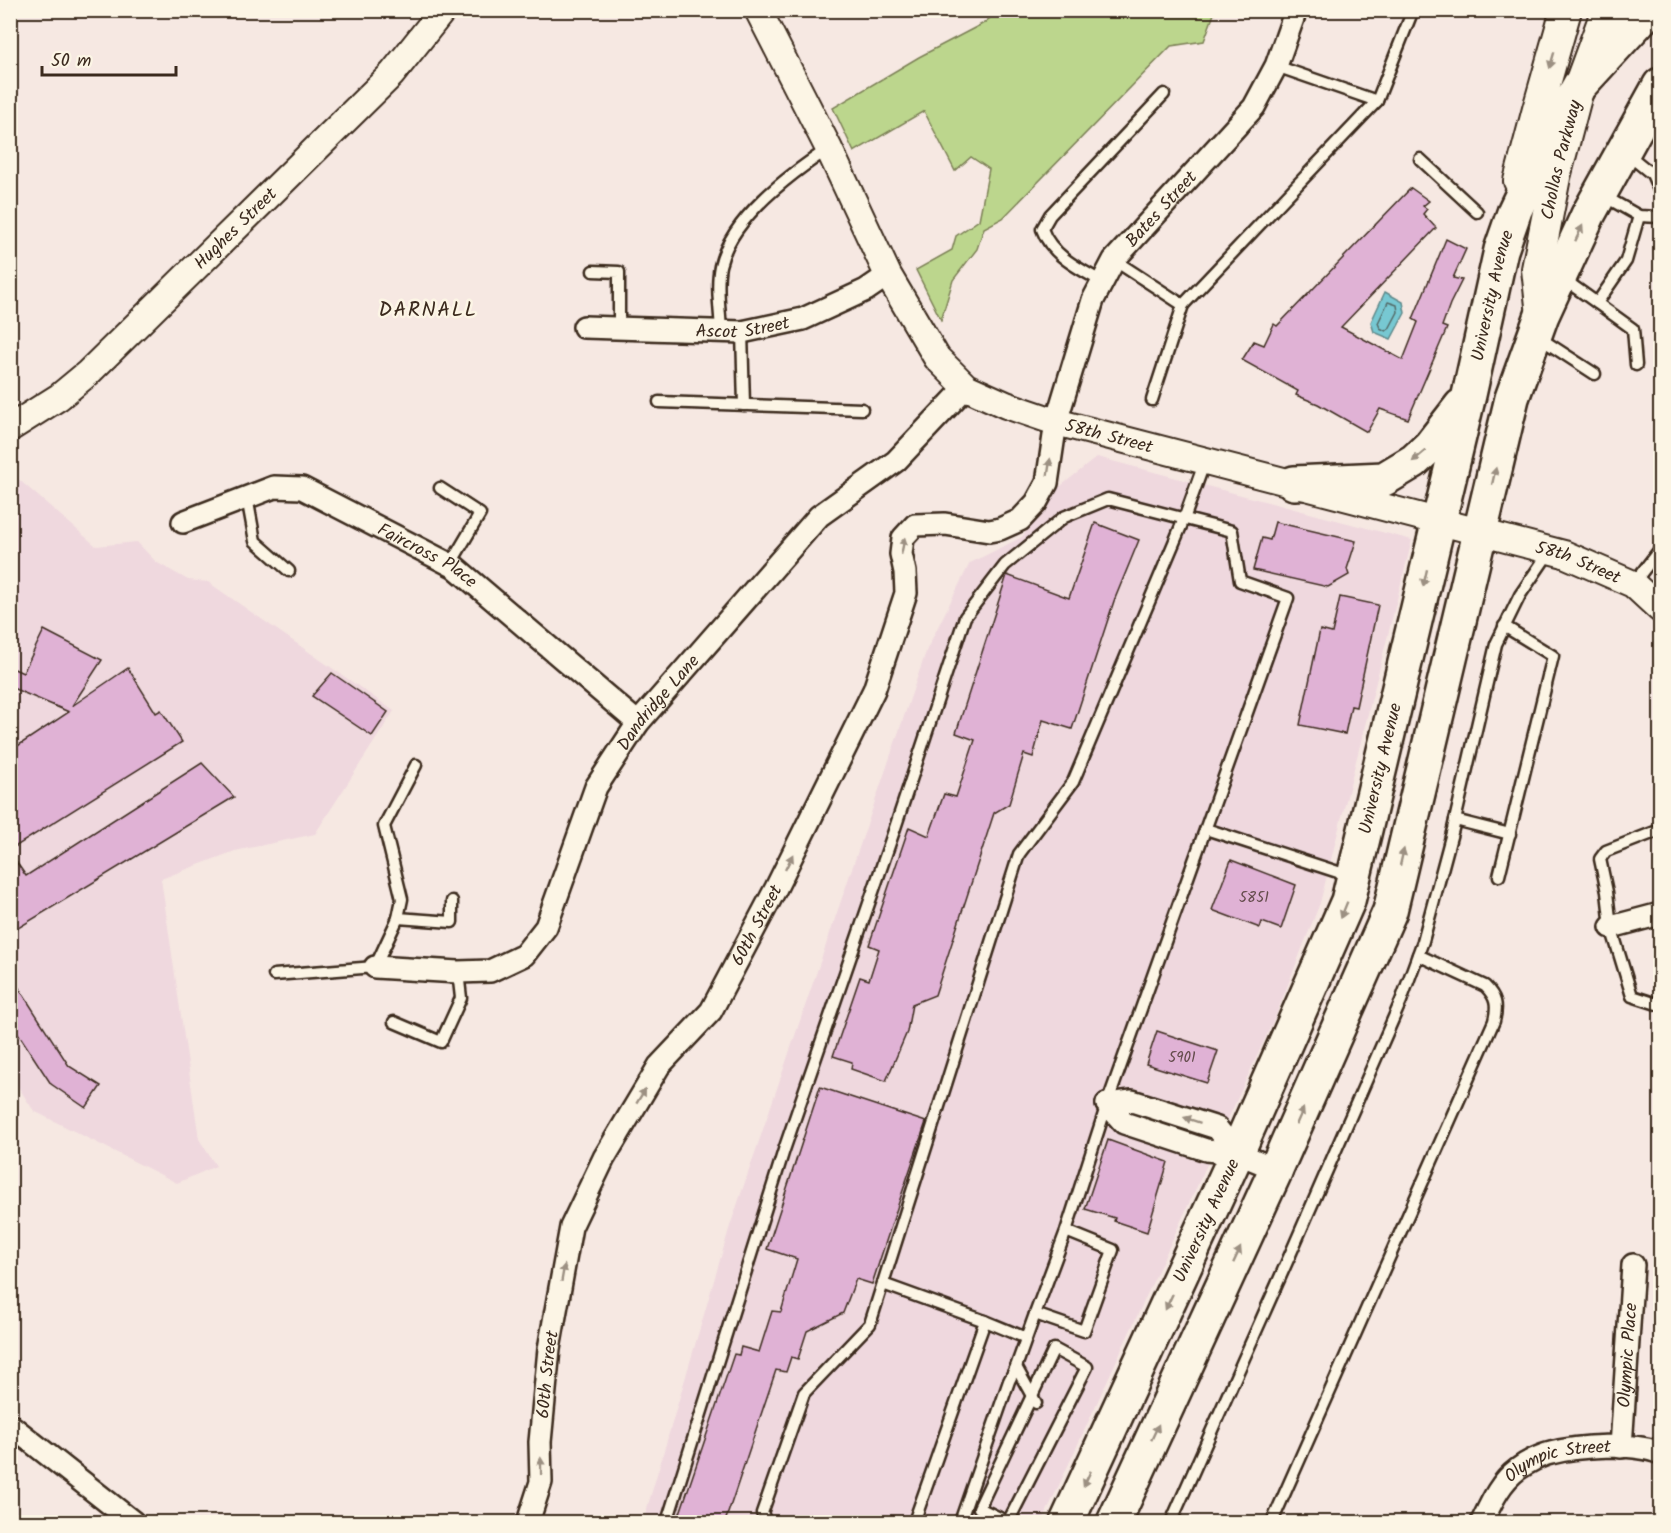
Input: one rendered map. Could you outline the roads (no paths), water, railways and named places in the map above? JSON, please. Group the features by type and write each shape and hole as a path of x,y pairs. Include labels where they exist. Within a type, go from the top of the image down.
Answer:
{"main road":[{"name":"Chollas Parkway","path":"1502,250 1566,10"},
{"name":"Chollas Parkway","path":"1538,325 1537,269 1555,177 1579,86 1607,10"},
{"name":"University Avenue","path":"1067,1522 1237,1153 1348,901 1502,250 1515,210 1546,145 1579,86 1649,10"},
{"path":"1114,1522 1276,1170 1390,911 1512,398 1538,325 1559,277 1623,150 1660,85"},
{"path":"1294,483 1384,479 1414,461 1430,446 1469,395"}],"street":[{"name":"Hughes Street","path":"13,423 59,397 97,365 392,74 444,10"},
{"name":"58th Street","path":"758,10 829,149 888,275 937,358 966,387 1006,405 1056,422 1550,551 1595,566 1633,584 1660,609"},
{"name":"Bates Street","path":"1056,422 1093,300 1114,260 1254,107 1276,66 1296,10"},
{"name":"Ascot Street","path":"584,327 731,331 803,319 866,290 888,275"},
{"name":"Dandridge Lane","path":"375,967 458,972 490,971 524,956 546,927 596,787 638,723 819,516 896,461 966,387"},
{"name":"60th Street","path":"528,1522 541,1482 540,1442 549,1349 571,1227 604,1158 659,1066 711,1011 776,888 874,690 906,593 901,554 903,538 915,525 945,524 989,531 1020,520 1036,503 1047,483 1056,422"},
{"name":"Faircross Place","path":"183,522 274,487 302,488 450,565 638,723"},
{"path":"1611,927 1660,914"},
{"path":"1107,1104 1132,1101 1217,1128 1237,1153 1276,1170"},
{"name":"Olympic Place","path":"1621,1447 1633,1265"},
{"path":"10,1425 133,1522"},
{"name":"Olympic Street","path":"1482,1522 1496,1493 1516,1470 1549,1453 1621,1447 1652,1449 1660,1453"}],"lane":[{"path":"1152,400 1183,305 1377,101 1413,10"},
{"path":"1276,66 1377,101"},
{"path":"1103,282 1081,270 1053,249 1042,229 1050,215 1164,94"},
{"path":"744,405 719,268 725,249 736,230 776,186 829,149"},
{"path":"1623,150 1652,174 1660,192"},
{"path":"1420,159 1477,212"},
{"path":"1600,194 1639,216 1660,217"},
{"path":"1597,303 1626,261 1639,216"},
{"path":"1114,260 1183,305"},
{"path":"593,271 619,272 620,327"},
{"path":"1559,277 1633,329 1636,365"},
{"path":"1538,325 1595,374"},
{"path":"659,402 862,409"},
{"path":"766,1522 762,1513 804,1393 870,1324 1018,854 1073,782 1184,519 1205,460"},
{"path":"440,488 480,514 450,565"},
{"path":"247,497 255,542 289,571"},
{"path":"667,1522 784,1150 892,839 965,616 1005,565 1064,517 1108,499 1232,531 1240,581 1288,598 1107,1104 1066,1231 1009,1381 960,1522"},
{"path":"1633,584 1660,549"},
{"path":"1171,1522 1401,1001 1418,955 1455,820 1496,644 1520,595 1550,551"},
{"path":"1499,876 1553,656 1504,626"},
{"path":"274,975 375,967 398,918 402,899 384,826 416,765"},
{"path":"1455,820 1510,834"},
{"path":"1206,829 1353,877"},
{"path":"1660,830 1606,851 1600,860 1611,927 1632,996 1660,1005"},
{"path":"398,918 452,922 452,901"},
{"path":"1272,1522 1494,1021 1497,1006 1493,994 1485,986 1418,955"},
{"path":"394,1022 441,1042 461,998 458,972"},
{"path":"1035,1314 1084,1331 1113,1251 1066,1231"},
{"path":"883,1284 1026,1338"},
{"path":"914,1522 985,1322"},
{"path":"1054,1349 1087,1367 1072,1385 1014,1504 1008,1522 993,1519 979,1509 996,1481 1034,1399 1053,1360 1054,1349"},
{"path":"1016,1367 1034,1399"}],"water":[{"path":"1385,292 1403,302 1405,313 1391,339 1374,332 1371,322"}],"district":[{"name":"DARNALL","path":"428,309"}]}
